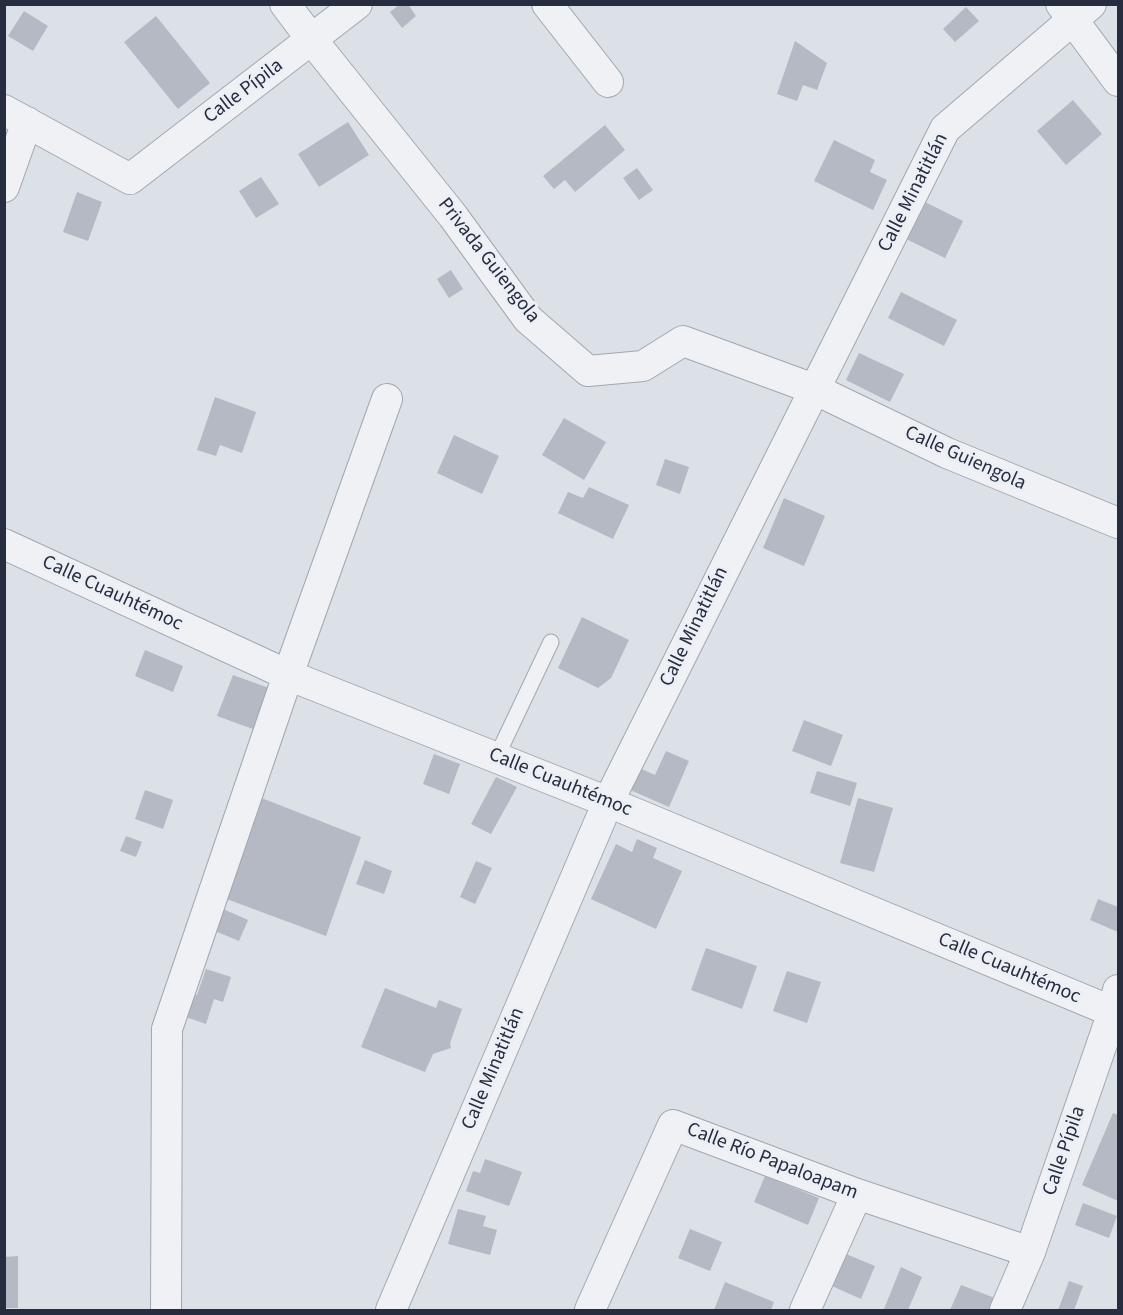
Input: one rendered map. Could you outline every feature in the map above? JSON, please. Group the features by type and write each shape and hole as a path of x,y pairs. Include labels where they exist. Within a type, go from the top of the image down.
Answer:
{"street":[{"path":"285,4 312,40"},
{"name":"Calle Pípila","path":"16,116 130,179 357,4"},
{"path":"547,4 608,82"},
{"path":"1075,9 1119,81"},
{"name":"Calle Minatitlán","path":"390,1311 608,802 945,129 1075,9"},
{"name":"Privada Guiengola","path":"312,40 453,216 528,319 588,371 643,366 683,341 814,389"},
{"path":"4,187 16,116"},
{"name":"Calle Guiengola","path":"814,389 947,453 1119,523"},
{"path":"166,1311 167,1029 288,675 387,399"},
{"name":"Calle Cuauhtémoc","path":"4,544 288,675 1117,1006"},
{"name":"Calle Pípila","path":"1005,1311 1030,1252 1117,1006"},
{"name":"Calle Río Papaloapam","path":"590,1311 673,1125 857,1194 1030,1252"},
{"path":"805,1311 857,1194"}],"lane":[{"path":"496,758 551,642"}],"building":[{"path":"400,4 408,4 416,16 402,28 390,12"},
{"path":"966,7 979,21 955,42 943,29"},
{"path":"24,11 48,26 33,51 8,36"},
{"path":"156,16 210,83 178,109 124,42"},
{"path":"795,41 827,63 817,90 803,85 797,101 777,94"},
{"path":"1073,100 1102,134 1066,165 1037,131"},
{"path":"348,122 369,155 319,187 298,154"},
{"path":"605,125 625,150 575,192 565,180 554,189 543,176"},
{"path":"834,140 875,160 870,172 887,180 873,210 814,181"},
{"path":"637,168 653,190 639,200 623,178"},
{"path":"261,177 279,204 256,218 239,191"},
{"path":"77,192 102,202 88,241 63,232"},
{"path":"923,201 963,221 945,258 904,238"},
{"path":"451,270 463,289 449,298 437,279"},
{"path":"901,292 957,320 944,346 888,318"},
{"path":"859,353 904,374 890,402 846,380"},
{"path":"215,397 256,412 242,453 220,445 216,456 197,450"},
{"path":"564,418 606,442 584,480 542,455"},
{"path":"454,435 499,456 482,494 437,473"},
{"path":"665,459 689,467 680,494 656,485"},
{"path":"589,487 629,505 613,539 558,513 568,492 583,498"},
{"path":"784,498 825,516 804,566 763,548"},
{"path":"582,617 629,640 611,678 598,688 558,668"},
{"path":"145,650 183,666 173,692 135,676"},
{"path":"233,675 269,688 253,729 217,716"},
{"path":"804,720 843,735 831,766 792,751"},
{"path":"666,751 689,761 669,807 628,789 637,767 655,775"},
{"path":"434,754 460,764 449,794 423,784"},
{"path":"817,771 857,783 850,806 810,793"},
{"path":"496,777 517,787 491,834 471,824"},
{"path":"145,790 173,800 163,829 135,819"},
{"path":"259,797 361,837 326,936 224,898"},
{"path":"858,798 893,808 874,872 840,863"},
{"path":"126,836 142,842 136,857 120,851"},
{"path":"637,839 657,848 653,858 682,871 656,929 591,899 616,844 632,852"},
{"path":"365,860 392,871 384,894 356,884"},
{"path":"476,861 492,868 475,904 460,897"},
{"path":"1098,899 1118,907 1118,932 1090,920"},
{"path":"223,909 248,920 239,941 215,931"},
{"path":"706,948 757,966 742,1009 691,990"},
{"path":"206,969 231,977 223,1002 214,999 206,1024 183,1016 190,993 197,995"},
{"path":"787,971 821,982 807,1023 773,1011"},
{"path":"385,988 436,1008 439,1000 462,1009 450,1043 451,1048 433,1054 425,1072 361,1047"},
{"path":"1113,1113 1118,1115 1118,1201 1082,1185"},
{"path":"485,1159 522,1172 509,1206 466,1191 473,1171 480,1173"},
{"path":"765,1176 819,1198 808,1225 754,1202"},
{"path":"1083,1203 1117,1216 1109,1238 1075,1225"},
{"path":"458,1209 486,1216 483,1226 497,1230 490,1255 448,1244"},
{"path":"690,1229 722,1242 710,1271 678,1258"},
{"path":"846,1254 875,1266 861,1299 832,1286"},
{"path":"18,1256 18,1308 4,1308 4,1257"},
{"path":"901,1267 922,1277 908,1310 884,1309"},
{"path":"1069,1281 1083,1286 1074,1310 1058,1310"},
{"path":"725,1282 774,1302 771,1310 714,1310"},
{"path":"961,1285 1000,1300 996,1310 950,1310"}]}
